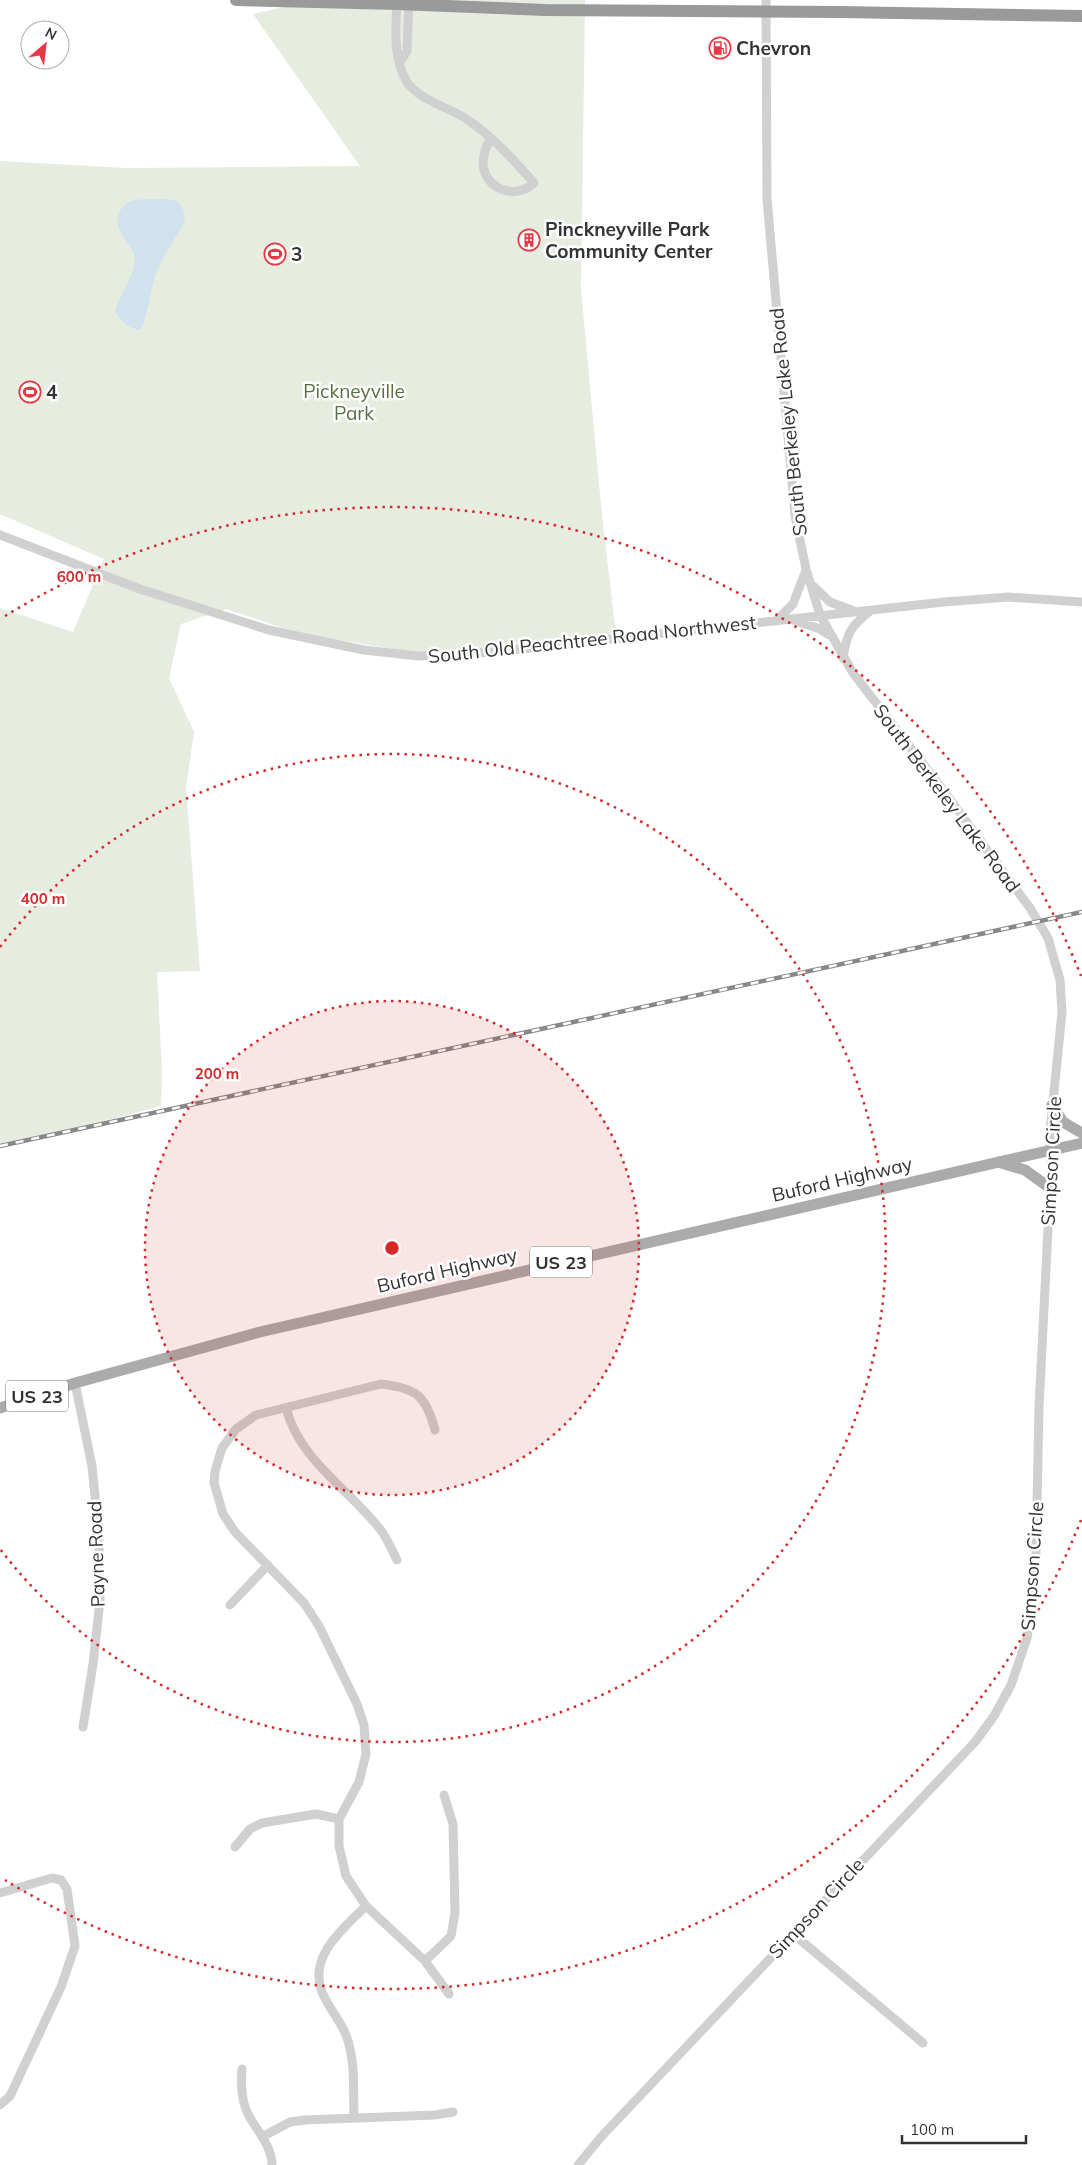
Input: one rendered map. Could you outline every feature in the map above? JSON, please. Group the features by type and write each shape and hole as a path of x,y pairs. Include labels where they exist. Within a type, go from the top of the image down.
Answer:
{"highway":[{"path":"236,0 403,2 544,10 766,6 1082,16"}],"main road":[{"path":"1052,1105 1063,1122 1082,1133"},
{"name":"Buford Highway","path":"0,1408 74,1383 260,1332 996,1161 1082,1143"},
{"path":"996,1161 1026,1170 1050,1188"}],"street":[{"path":"403,2 407,51 400,62 407,81 418,94 465,118 491,138 505,150 534,184 528,189 508,192 499,189 490,181 485,173 483,164 491,138"},
{"name":"South Berkeley Lake Road","path":"766,6 767,199 795,516 806,569 820,616 843,658 940,786 1030,908 1038,922"},
{"name":"South Old Peachtree Road Northwest","path":"0,535 140,590 269,630 364,650 418,656 494,652 944,602 1008,597 1082,602"},
{"path":"776,621 793,604 806,569"},
{"path":"809,579 830,602 857,612"},
{"path":"843,658 847,634 851,627 870,611"},
{"path":"791,619 820,629 831,637"},
{"name":"Simpson Circle","path":"578,2165 601,2137 792,1933 975,1742 994,1716 1011,1685 1021,1656 1031,1614 1036,1553 1039,1407 1051,1170 1049,1149 1061,1029 1060,980 1048,938 1038,922"},
{"name":"Payne Road","path":"74,1383 92,1466 99,1538 100,1600 94,1664 83,1727"},
{"path":"435,1430 425,1401 408,1389 381,1384 256,1415 236,1429 222,1448 215,1471 214,1483 223,1514 236,1532 304,1603 319,1626 357,1704 364,1725 366,1754 359,1782 339,1819 339,1846 346,1876 366,1906 425,1962 449,1994"},
{"path":"286,1408 289,1420 304,1450 380,1529 397,1560"},
{"path":"230,1606 268,1565"},
{"path":"425,1962 451,1936 456,1913 453,1824 444,1795"},
{"path":"235,1847 250,1829 262,1823 316,1814 339,1819"},
{"path":"0,1893 52,1878 62,1880 67,1889 75,1946 57,1996 10,2096 0,2105"},
{"path":"354,2118 353,2067 350,2052 345,2034 322,1993 318,1978 320,1960 326,1948 366,1906"},
{"path":"792,1933 923,2043"},
{"path":"242,2069 243,2102 248,2115 262,2137 272,2160 272,2165"},
{"path":"262,2137 290,2122 435,2115 453,2112"}],"green space":[{"name":"Pickneyville Park","path":"315,0 585,0 581,289 602,516 616,634 502,649 433,652 400,650 333,639 283,628 226,609 181,624 169,678 194,732 186,787 200,971 157,972 162,1071 161,1106 40,1138 0,1145 0,608 73,632 104,559 0,514 0,161 127,168 360,166 253,14"}],"water":[{"path":"167,199 177,201 181,206 185,214 184,223 157,271 143,325 140,330 131,328 125,324 115,311 133,271 135,260 132,249 119,229 119,214 123,206 132,201"}],"railway":[{"path":"0,1146 1082,912"}],"place":[{"name":"Chevron","path":"720,48"},
{"name":"Pinckneyville Park Community Center","path":"529,240"},
{"name":"3","path":"275,254"},
{"name":"4","path":"30,392"}]}
